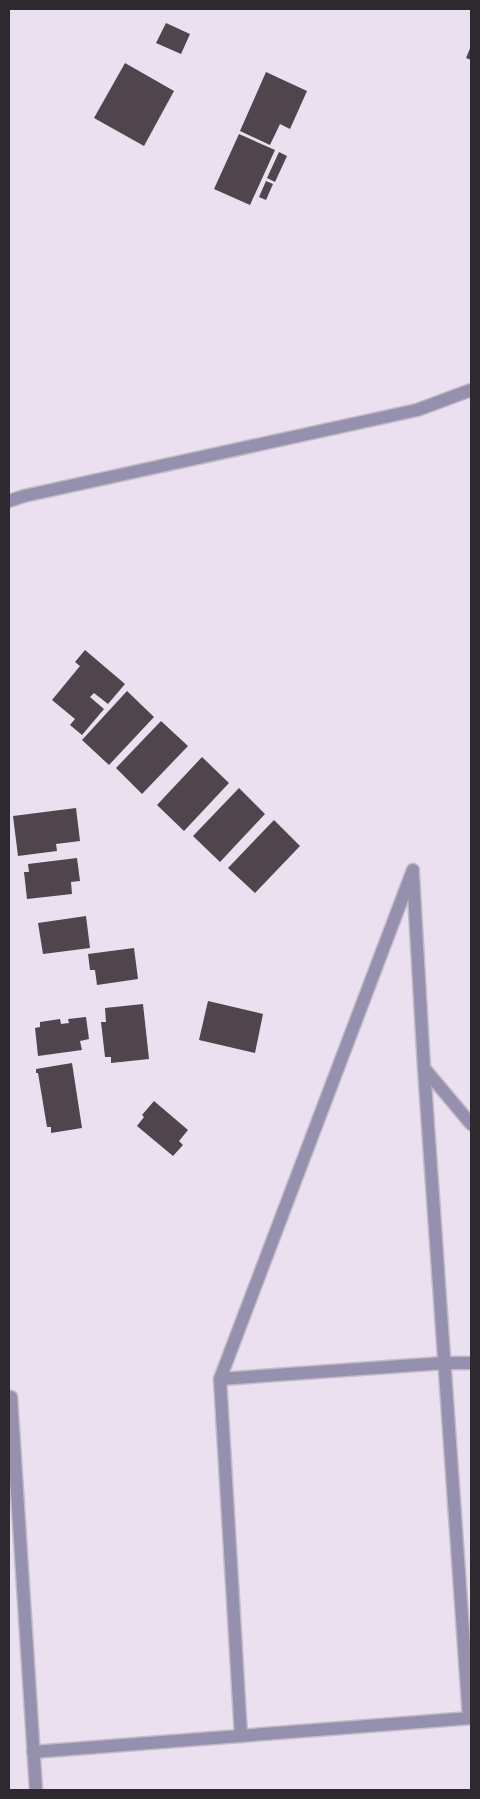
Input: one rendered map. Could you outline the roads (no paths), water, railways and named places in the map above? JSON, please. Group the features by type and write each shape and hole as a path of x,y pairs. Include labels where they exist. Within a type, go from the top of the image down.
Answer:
{"street":[{"path":"9,501 24,496 417,410 471,390"},
{"path":"34,1752 241,1736 470,1718 424,1068 413,870 220,1379 241,1736"},
{"path":"424,1068 471,1124"},
{"path":"220,1379 444,1363 471,1363"},
{"path":"11,1397 36,1790"}]}
